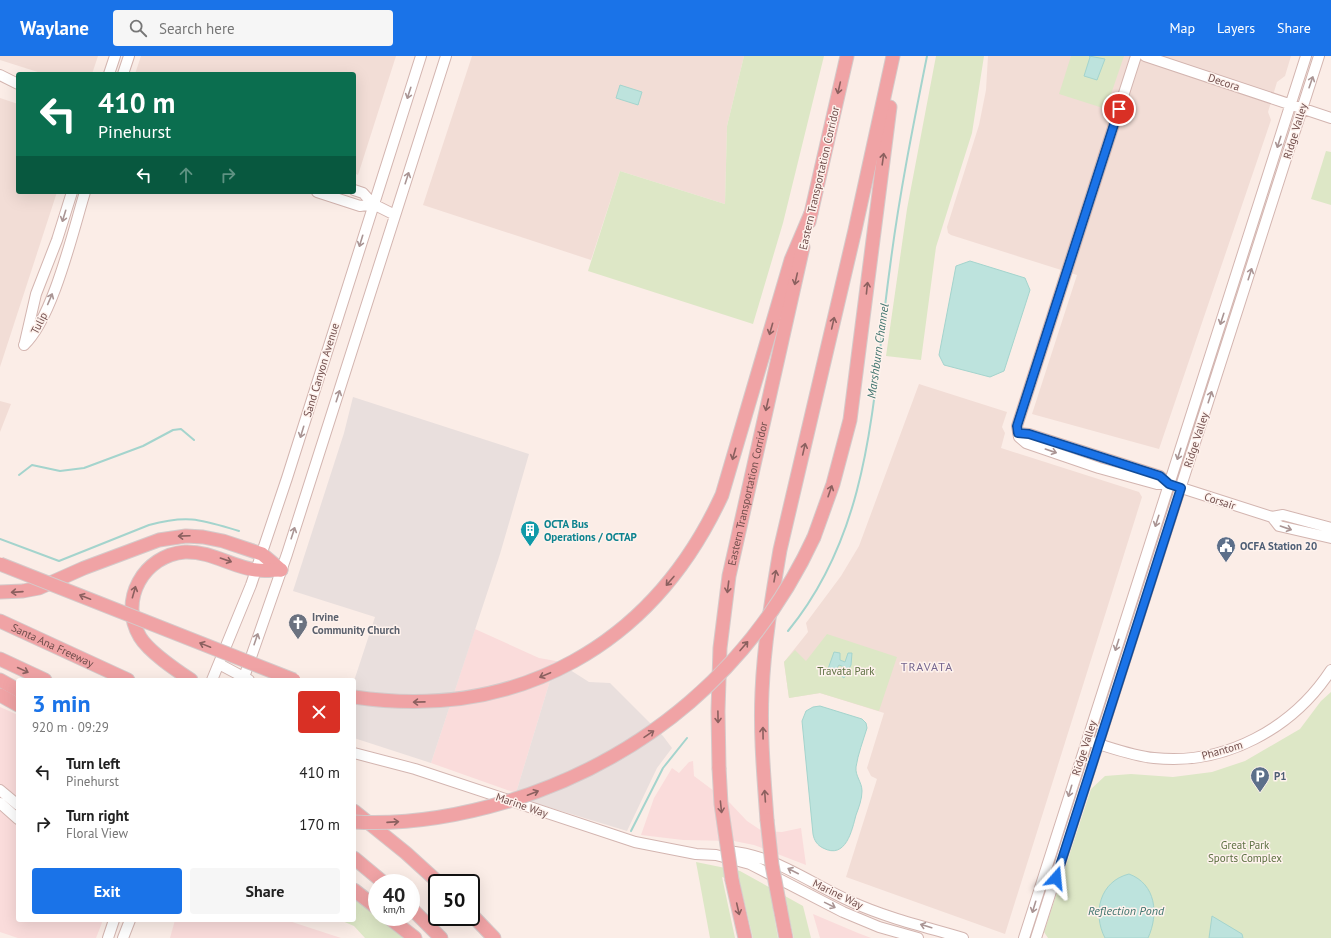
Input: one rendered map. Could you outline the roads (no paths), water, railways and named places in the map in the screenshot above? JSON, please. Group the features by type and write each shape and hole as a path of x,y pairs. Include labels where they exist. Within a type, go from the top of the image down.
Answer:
{"highway":[{"name":"Eastern Transportation Corridor","path":"745,938 732,880 722,819 718,711 720,648 729,576 847,56"},
{"path":"786,938 772,864 767,820 762,693 767,633 780,550 855,230 893,56"},
{"path":"356,822 387,822 438,818 496,805 564,781 624,751 676,714 728,665 773,610 790,584 814,537 839,464 850,420 896,56"},
{"path":"356,697 402,702 466,698 507,689 564,668 620,630 650,605 675,576 709,524 722,496 791,260 811,213"},
{"path":"0,592 30,590 159,540 178,536 203,537 223,541 262,554 281,570"},
{"path":"189,678 150,648 136,630 132,617 132,601 136,585 142,575 158,560 186,552 215,556 256,570 281,570"},
{"path":"0,564 289,678"},
{"name":"Santa Ana Freeway","path":"0,621 124,678"},
{"path":"0,659 41,678"},
{"path":"0,680 16,689"},
{"path":"0,695 16,704"},
{"path":"356,813 406,853 429,874"},
{"path":"356,860 373,874"},
{"path":"356,892 368,901"},
{"path":"420,917 441,938"},
{"path":"480,923 494,938"},
{"path":"400,926 415,938"}],"main road":[{"path":"110,72 115,56"},
{"path":"124,72 129,56"},
{"name":"Sand Canyon Avenue","path":"213,678 262,554 421,56"},
{"path":"245,678 446,56"},
{"name":"Corsair","path":"1136,56 1017,426 1018,433 1026,443 1099,468 1157,484 1169,484 1272,517 1283,515 1331,528"},
{"name":"Decora","path":"1145,56 1331,118"},
{"name":"Ridge Valley","path":"1024,938 1306,56"},
{"name":"Ridge Valley","path":"1036,938 1319,56"},
{"path":"0,75 16,83"},
{"path":"356,191 363,193 373,204 395,215"},
{"name":"Tulip","path":"71,194 57,240 36,294 24,345 31,338 50,300 84,194"},
{"path":"323,194 360,206 373,204"},
{"name":"Corsair","path":"1272,517 1280,526 1331,538"},
{"path":"219,664 243,678"},
{"name":"Phantom","path":"1086,741 1135,756 1174,760 1224,751 1259,738 1286,719 1311,696 1331,670"},
{"name":"Marine Way","path":"356,754 415,769 635,842 658,848 691,851 704,849 756,856 779,864 852,902 963,938"},
{"path":"0,790 16,803"},
{"path":"0,803 16,817"},
{"name":"Marine Way","path":"691,851 696,854 735,859 750,864 853,916 880,927 918,938"},
{"path":"108,938 113,922"},
{"path":"123,938 129,922"}],"water":[{"path":"1089,56 1105,59 1097,80 1084,76 1090,57"},
{"path":"620,85 642,92 638,105 616,98"},
{"path":"970,261 1025,278 1030,290 1004,371 990,377 944,365 939,355 956,266"},
{"path":"834,652 840,653 840,660 845,662 848,653 852,653 851,665 844,678 840,675 844,667 839,665 835,671 828,669"},
{"path":"820,706 862,719 866,723 867,728 856,767 862,788 861,800 847,842 837,850 831,851 821,847 816,842 813,834 802,721 806,711 813,707"},
{"name":"Reflection Pond","path":"1129,874 1145,885 1150,892 1153,901 1153,919 1148,938 1105,938 1099,918 1101,899 1111,883"},
{"path":"1212,916 1242,934 1243,938 1209,938"}],"waterway":[{"name":"Marshburn Channel","path":"788,631 816,590 838,548 853,503 864,458 872,411 898,214 927,56"},
{"path":"19,475 32,465 60,471 84,468 143,446 173,430 181,429 194,440"},
{"path":"0,539 59,561 149,525 163,522 185,519 205,521 239,531"},
{"name":"Marshburn Channel","path":"631,831 663,768 687,738"}],"place":[{"name":"OCTA Bus Operations / OCTAP","path":"530,547"},
{"name":"OCFA Station 20","path":"1226,563"},
{"name":"Irvine Community Church","path":"298,640"},
{"name":"P1","path":"1260,793"}],"district":[{"name":"TRAVATA","path":"927,667"}],"park label":[{"name":"Travata Park","path":"846,671"},
{"name":"Great Park Sports Complex","path":"1245,851"}]}
